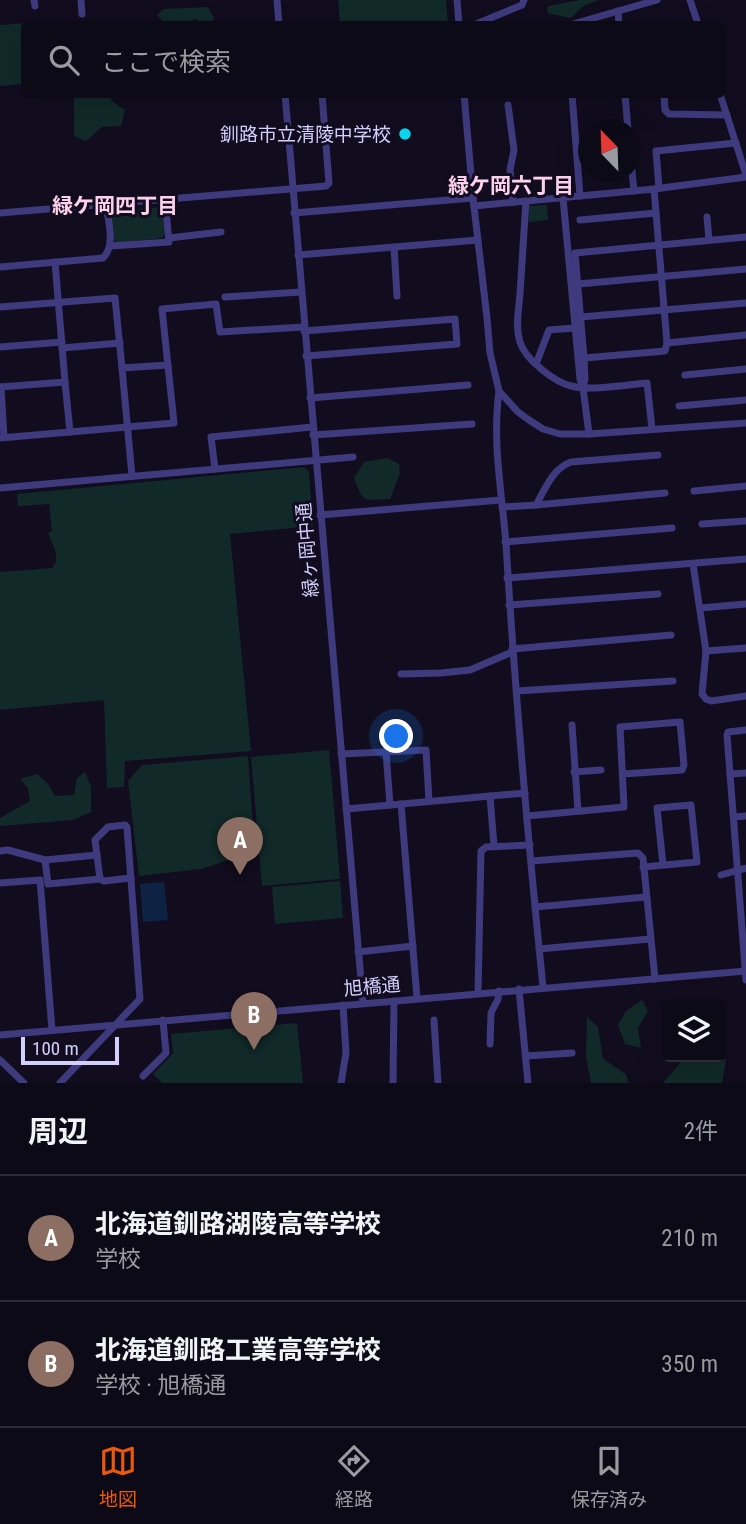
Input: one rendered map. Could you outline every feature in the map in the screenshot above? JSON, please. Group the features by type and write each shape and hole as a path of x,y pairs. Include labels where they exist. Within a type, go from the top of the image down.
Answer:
{"street":[{"path":"81,0 82,14"},
{"path":"276,0 279,21"},
{"path":"457,0 459,21"},
{"path":"483,21 522,5 524,0"},
{"path":"583,21 657,0"},
{"path":"690,0 697,21"},
{"path":"618,11 619,21"},
{"name":"緑ヶ岡中通","path":"285,98 363,1003"},
{"path":"0,213 326,186 330,183 322,98"},
{"path":"464,98 490,353 499,391 496,449 543,987"},
{"path":"572,98 580,196"},
{"path":"625,98 627,119"},
{"path":"664,98 665,110 669,114 727,115"},
{"path":"295,213 564,198 657,189 746,176 721,98"},
{"path":"508,105 514,150 509,170 513,202"},
{"path":"584,358 665,351 667,343 656,213 656,152 736,143"},
{"path":"633,182 634,191"},
{"path":"564,198 574,328 589,434"},
{"path":"111,246 169,242 165,199"},
{"path":"526,201 517,328 522,349 536,364 561,383 572,387 647,383 652,429"},
{"path":"0,267 103,258 111,246 106,204"},
{"path":"580,220 656,213"},
{"path":"707,217 709,240"},
{"path":"169,238 221,232"},
{"path":"583,388 584,358 575,253 746,237"},
{"path":"298,255 478,240"},
{"path":"394,247 397,296"},
{"path":"55,262 70,432"},
{"path":"578,284 746,269"},
{"path":"225,297 301,292"},
{"path":"0,307 115,298 132,476"},
{"path":"581,317 746,303"},
{"path":"65,382 0,387 2,438 174,423 162,309 216,304 220,332 455,318 457,344 306,356"},
{"path":"536,364 549,330 574,328"},
{"path":"667,343 746,335"},
{"path":"0,347 120,343"},
{"path":"122,368 168,365"},
{"path":"685,375 746,369"},
{"path":"310,398 468,385"},
{"path":"499,391 518,412 543,429 560,434 746,423"},
{"path":"679,406 746,400"},
{"path":"215,469 211,437 472,424"},
{"path":"536,505 562,465 658,455"},
{"path":"0,488 353,457"},
{"path":"694,491 746,486"},
{"path":"320,514 502,504 536,505 665,493"},
{"path":"702,524 746,521"},
{"path":"505,542 672,528"},
{"path":"507,578 746,559"},
{"path":"693,564 706,651 702,694 711,701 746,696"},
{"path":"509,605 658,594"},
{"path":"700,608 746,604"},
{"path":"401,674 470,670 512,651 671,635"},
{"path":"706,651 746,648"},
{"path":"517,691 673,681"},
{"path":"527,816 624,807 620,727 680,722 684,765 682,770 623,774"},
{"path":"572,725 578,811"},
{"path":"746,730 729,732 727,735 734,817 742,869 746,981"},
{"path":"341,754 426,750 429,801"},
{"path":"386,752 390,805"},
{"path":"574,772 601,770"},
{"path":"730,774 746,773"},
{"path":"346,809 525,793"},
{"path":"490,796 494,846"},
{"path":"401,804 417,998"},
{"path":"643,867 697,862 691,805 657,808 663,865"},
{"path":"734,817 746,816"},
{"path":"60,1083 140,999 125,825 108,827 95,840 100,879"},
{"path":"478,993 481,851 494,846 530,845"},
{"path":"0,851 8,850 45,860 97,855"},
{"path":"531,862 638,853 642,858 654,979"},
{"path":"45,860 48,884 131,878"},
{"path":"721,875 742,869"},
{"path":"0,883 40,880 52,1030"},
{"path":"536,907 646,897"},
{"path":"539,948 650,939"},
{"path":"358,951 413,946"},
{"name":"旭橋通","path":"0,1035 746,971"},
{"path":"519,989 528,1083"},
{"path":"490,1044 491,1013 499,991"},
{"path":"393,1083 394,1000"},
{"path":"341,1083 346,1053 343,1005"},
{"path":"143,1076 166,1053 163,1020"},
{"path":"434,1020 438,1083"},
{"path":"526,1056 572,1053"},
{"path":"0,1060 24,1083"}],"green space":[{"path":"338,0 446,0 448,21 340,21"},
{"path":"580,0 598,0 582,7 571,18 547,13 548,6"},
{"path":"208,7 214,18 212,21 162,21 157,15 164,9"},
{"path":"21,23 21,84 0,86 0,25"},
{"path":"74,98 110,98 125,110 121,126 102,127 86,141 74,136"},
{"path":"547,205 548,220 529,222 529,206"},
{"path":"162,207 165,234 162,238 117,243 112,239 110,211"},
{"path":"388,458 399,464 400,473 390,499 366,499 354,478 364,462"},
{"path":"304,467 309,472 313,526 230,534 251,751 125,761 124,787 107,788 104,700 0,710 0,572 52,568 56,560 48,533 52,531 49,504 18,506 17,494"},
{"path":"329,750 340,879 262,886 251,757"},
{"path":"248,756 253,826 241,850 232,859 201,869 139,876 128,781 142,765"},
{"path":"85,772 91,787 91,812 73,820 0,826 0,818 30,801 28,788 20,779 37,774 48,784 55,796 74,795 77,778"},
{"path":"340,881 343,918 275,924 272,887"},
{"path":"642,1000 648,1011 638,1028 641,1048 625,1044 618,1025 626,1011"},
{"path":"587,1017 598,1027 603,1059 626,1074 628,1083 591,1083 586,1057"},
{"path":"297,1023 303,1083 162,1083 153,1074 173,1053 171,1034"},
{"path":"726,1059 722,1083 663,1083 681,1062 725,1062"}],"water":[{"path":"164,882 168,920 143,922 140,884"}],"place":[{"name":"釧路市立清陵中学校","path":"405,134"},
{"name":"北海道釧路湖陵高等学校","path":"240,875"},
{"name":"北海道釧路工業高等学校","path":"254,1050"}],"district":[{"name":"緑ケ岡六丁目","path":"511,186"},
{"name":"緑ケ岡四丁目","path":"115,206"}]}
